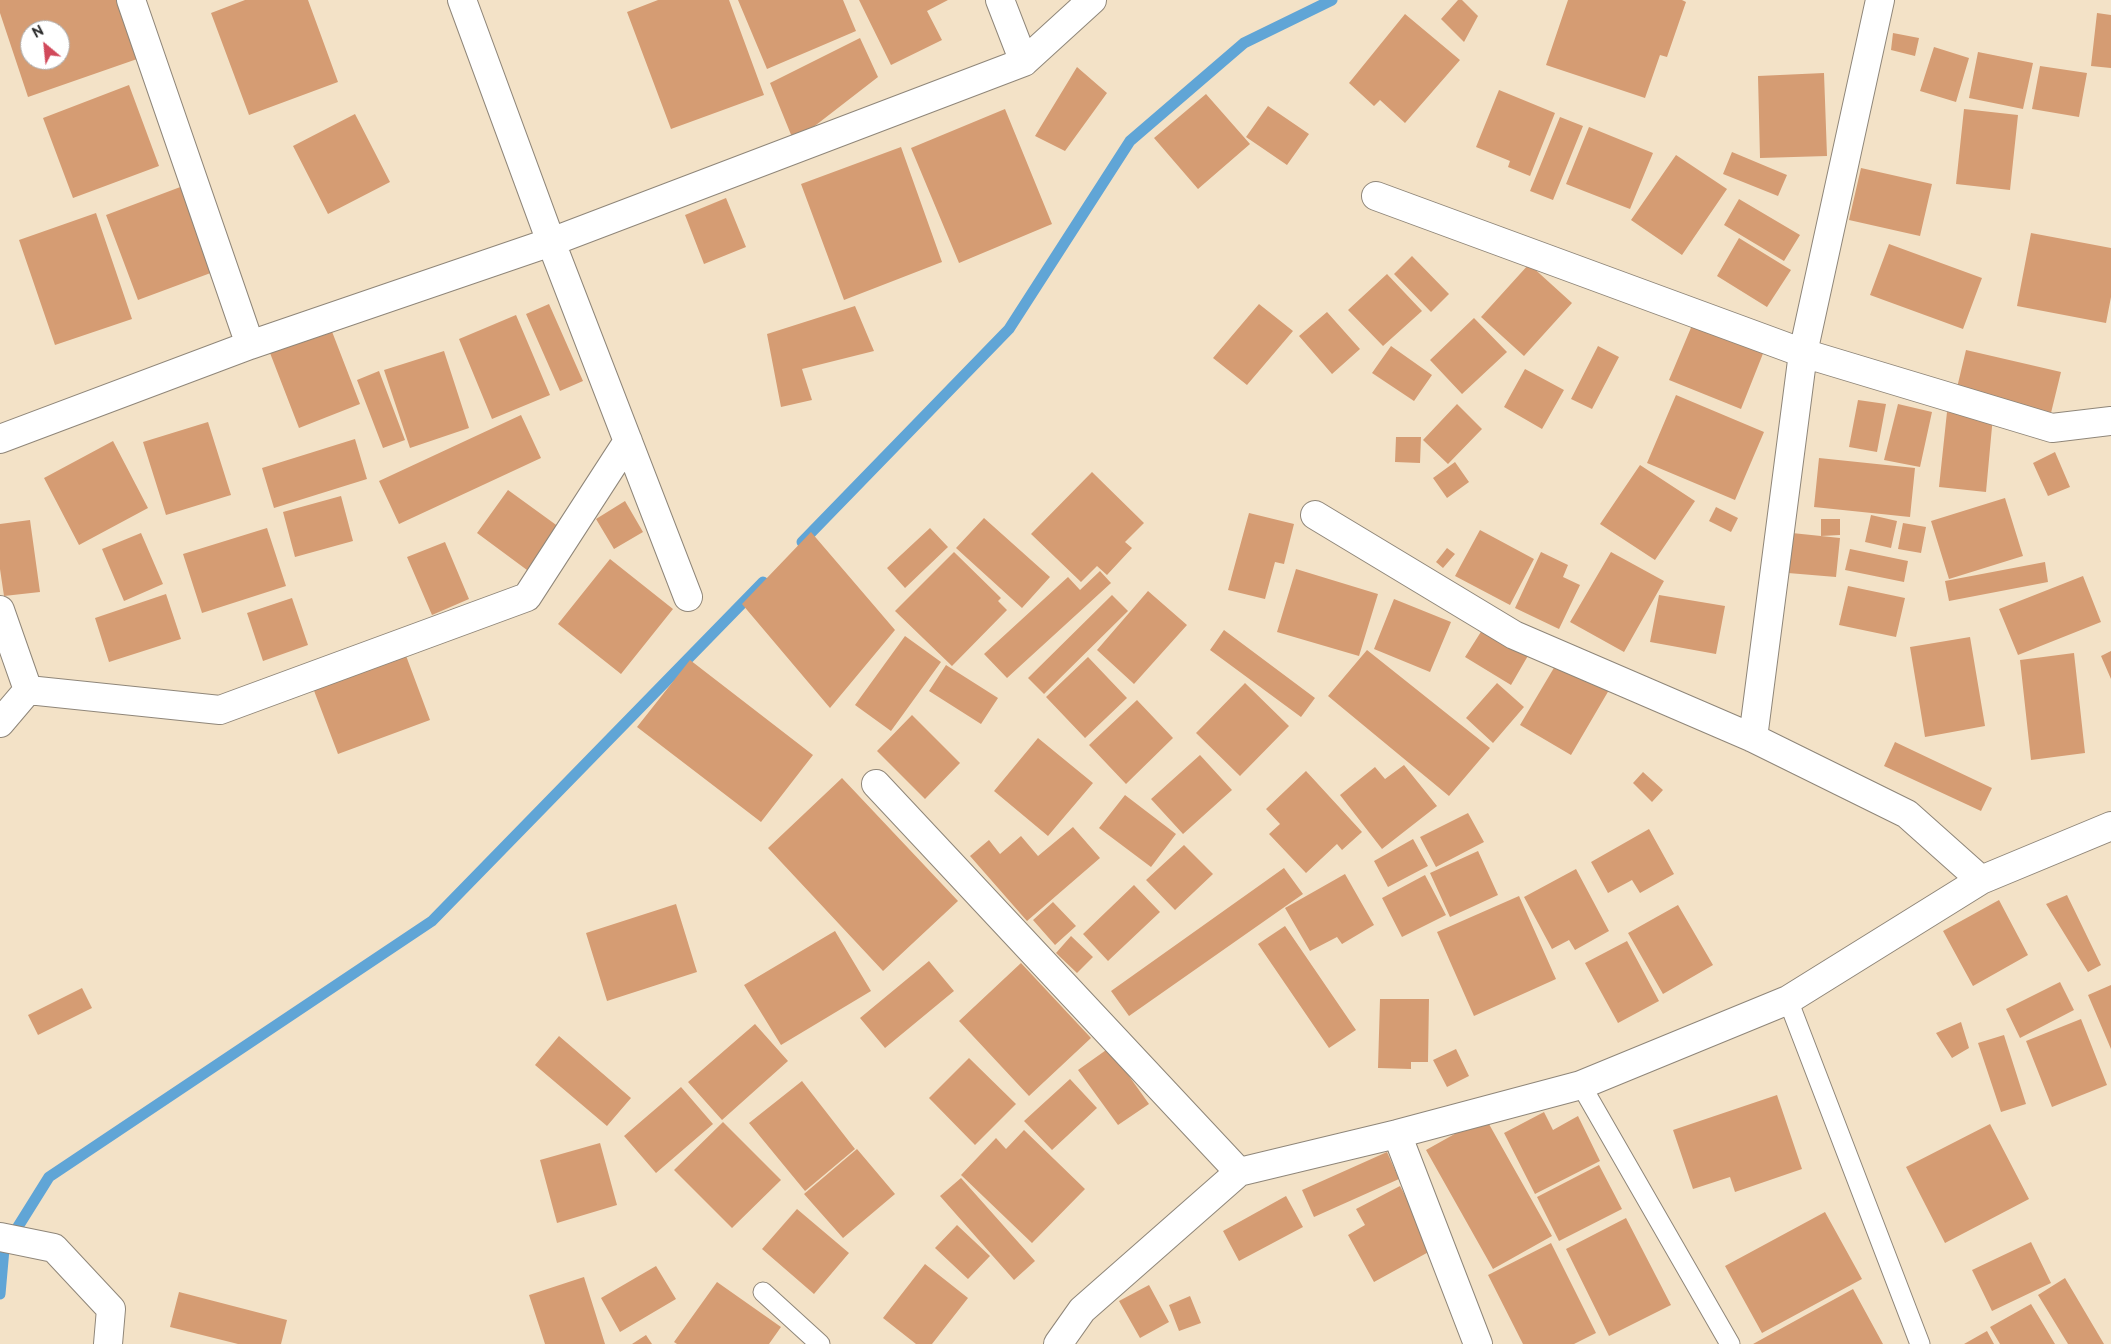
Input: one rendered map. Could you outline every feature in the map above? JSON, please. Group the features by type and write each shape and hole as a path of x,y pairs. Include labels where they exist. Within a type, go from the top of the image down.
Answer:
{"street":[{"path":"131,0 250,345"},
{"path":"462,0 551,242 688,597"},
{"path":"1000,0 1024,62"},
{"path":"0,439 250,345 551,242 1024,62 1092,0"},
{"path":"1753,738 1803,353 1880,0"},
{"path":"1376,196 1803,353 2052,428 2111,420"},
{"path":"28,690 220,710 527,597 628,441"},
{"path":"1315,515 1514,635 1753,738 1907,814 1981,880"},
{"path":"0,610 28,690"},
{"path":"0,723 28,690"},
{"path":"876,784 1239,1172"},
{"path":"1058,1344 1082,1310 1239,1172 1397,1134 1581,1085 1788,1000 1981,880 2111,826"},
{"path":"1397,1134 1478,1344"},
{"path":"0,1237 54,1248 111,1308 108,1344"}],"lane":[{"path":"1788,1000 1920,1344"},
{"path":"1581,1085 1730,1344"},
{"path":"764,1292 820,1344"}],"building":[{"path":"0,0 120,0 140,58 28,97 0,13"},
{"path":"245,0 308,0 338,82 249,115 211,13"},
{"path":"658,0 729,0 764,95 671,129 627,12"},
{"path":"738,0 843,0 856,31 767,69"},
{"path":"859,0 948,0 927,11 942,40 891,65"},
{"path":"1458,0 1462,0 1478,16 1464,42 1441,19"},
{"path":"1568,0 1682,0 1686,2 1667,57 1660,55 1645,98 1546,65"},
{"path":"2097,13 2111,15 2111,68 2091,66"},
{"path":"1405,14 1460,60 1405,123 1380,100 1374,106 1349,83"},
{"path":"1893,33 1919,38 1915,56 1891,50"},
{"path":"860,38 878,77 794,142 770,83"},
{"path":"1934,47 1969,58 1956,102 1920,91"},
{"path":"1978,52 2033,63 2023,109 1969,98"},
{"path":"2040,66 2087,73 2079,117 2032,109"},
{"path":"1077,67 1107,93 1065,151 1035,136"},
{"path":"1824,73 1827,156 1760,158 1758,76"},
{"path":"129,85 159,166 73,198 43,118"},
{"path":"1499,90 1555,113 1530,176 1508,167 1510,161 1476,147"},
{"path":"1206,94 1250,144 1198,189 1154,138"},
{"path":"1268,106 1309,134 1287,165 1246,137"},
{"path":"1005,109 1052,224 959,263 911,148"},
{"path":"1964,109 2018,115 2010,190 1956,184"},
{"path":"355,114 390,182 328,214 293,146"},
{"path":"1560,117 1583,126 1553,200 1530,191"},
{"path":"1589,127 1653,153 1630,209 1566,184"},
{"path":"901,147 942,262 844,300 801,184"},
{"path":"1732,152 1787,175 1778,196 1723,174"},
{"path":"1676,155 1727,189 1682,255 1631,220"},
{"path":"1861,168 1932,184 1920,236 1849,220"},
{"path":"183,186 216,271 138,300 106,215"},
{"path":"726,198 746,247 704,264 685,215"},
{"path":"1739,199 1800,235 1784,261 1724,225"},
{"path":"96,213 132,319 55,345 19,240"},
{"path":"2031,233 2111,248 2111,297 2106,323 2017,306"},
{"path":"1739,238 1791,270 1767,307 1717,276"},
{"path":"1889,244 1982,278 1963,329 1870,295"},
{"path":"1412,256 1449,294 1431,312 1394,274"},
{"path":"1529,264 1572,303 1524,356 1481,317"},
{"path":"1387,274 1422,311 1383,346 1348,310"},
{"path":"549,304 583,381 560,391 526,314"},
{"path":"1259,304 1293,331 1247,385 1213,358"},
{"path":"855,306 874,351 802,369 812,400 781,407 767,334"},
{"path":"1327,312 1360,349 1332,374 1299,336"},
{"path":"516,315 550,395 492,419 459,339"},
{"path":"1474,318 1507,352 1462,394 1430,360"},
{"path":"1693,323 1764,351 1741,409 1669,380"},
{"path":"331,329 360,404 299,428 270,353"},
{"path":"1391,346 1432,375 1414,401 1372,373"},
{"path":"1598,346 1619,357 1592,409 1571,399"},
{"path":"1966,350 2061,372 2050,417 1955,396"},
{"path":"444,351 469,428 410,448 384,370"},
{"path":"1525,369 1564,390 1542,429 1504,407"},
{"path":"379,371 405,440 383,448 357,380"},
{"path":"1676,395 1764,432 1735,500 1647,463"},
{"path":"1858,400 1886,404 1877,452 1849,447"},
{"path":"1457,404 1482,429 1448,464 1423,440"},
{"path":"1898,404 1932,412 1920,467 1884,460"},
{"path":"1947,412 1993,416 1986,492 1939,487"},
{"path":"521,415 541,458 399,524 379,481"},
{"path":"208,422 231,495 166,515 143,442"},
{"path":"1396,437 1421,437 1420,463 1395,462"},
{"path":"355,439 367,479 274,508 262,468"},
{"path":"113,441 148,508 79,545 44,478"},
{"path":"2055,452 2070,487 2048,496 2033,463"},
{"path":"1819,458 1915,468 1910,517 1814,507"},
{"path":"1455,462 1469,482 1447,498 1433,478"},
{"path":"1640,465 1695,501 1655,560 1600,524"},
{"path":"1092,472 1144,523 1125,542 1132,548 1107,575 1097,566 1081,582 1031,534"},
{"path":"508,490 559,527 527,570 477,533"},
{"path":"341,496 353,541 295,557 283,512"},
{"path":"2005,498 2023,556 1949,579 1931,521"},
{"path":"625,501 643,532 614,549 596,519"},
{"path":"1716,507 1738,518 1731,532 1709,521"},
{"path":"1249,513 1294,524 1284,564 1275,562 1265,599 1228,590"},
{"path":"1871,515 1897,521 1891,548 1865,542"},
{"path":"984,518 1050,577 1022,608 956,548"},
{"path":"1821,519 1840,519 1840,535 1821,536"},
{"path":"30,520 40,592 4,596 0,569 0,524"},
{"path":"1903,523 1926,527 1921,553 1898,549"},
{"path":"267,528 286,586 202,613 183,554"},
{"path":"930,528 948,547 905,588 887,568"},
{"path":"1480,530 1534,559 1510,605 1455,576"},
{"path":"811,532 895,630 830,708 742,604"},
{"path":"141,533 163,584 124,601 102,549"},
{"path":"1792,533 1840,538 1836,577 1788,573"},
{"path":"445,542 469,599 432,615 407,557"},
{"path":"1447,548 1455,554 1443,568 1436,562"},
{"path":"1850,549 1908,561 1904,582 1845,570"},
{"path":"954,552 1001,598 998,601 1007,610 952,666 895,611"},
{"path":"1541,552 1568,565 1563,577 1580,585 1559,629 1515,608"},
{"path":"1611,552 1664,581 1624,652 1570,622"},
{"path":"610,559 673,609 621,674 558,624"},
{"path":"2045,562 2048,582 1949,601 1945,581"},
{"path":"1296,569 1378,594 1359,656 1277,632"},
{"path":"1100,571 1111,583 1007,678 984,654 1068,577 1080,590"},
{"path":"2083,576 2101,622 2018,655 1999,609"},
{"path":"1848,586 1905,598 1896,637 1839,625"},
{"path":"1148,591 1187,625 1134,684 1097,650"},
{"path":"166,594 181,639 109,662 95,618"},
{"path":"1112,595 1128,611 1044,694 1028,678"},
{"path":"1659,595 1725,606 1716,654 1650,642"},
{"path":"292,598 308,645 263,661 247,613"},
{"path":"1394,599 1451,622 1430,672 1374,649"},
{"path":"1484,627 1529,654 1511,685 1465,657"},
{"path":"1224,630 1315,698 1301,717 1210,650"},
{"path":"905,636 941,662 891,731 855,705"},
{"path":"1970,637 1985,726 1925,737 1910,647"},
{"path":"1367,650 1490,748 1449,796 1328,696"},
{"path":"2111,651 2111,679 2101,656"},
{"path":"405,653 430,720 338,754 313,688"},
{"path":"2074,653 2085,753 2031,760 2020,660"},
{"path":"1088,657 1127,698 1085,738 1046,697"},
{"path":"690,660 813,755 761,822 637,727"},
{"path":"1558,661 1609,690 1571,755 1520,725"},
{"path":"946,665 998,698 981,724 929,691"},
{"path":"1245,683 1289,726 1240,776 1196,733"},
{"path":"1497,683 1524,707 1493,743 1466,718"},
{"path":"1137,700 1173,738 1126,784 1089,745"},
{"path":"912,715 960,763 925,799 877,751"},
{"path":"1038,738 1093,783 1048,836 994,791"},
{"path":"1895,742 1992,788 1981,811 1884,766"},
{"path":"1200,755 1232,790 1183,834 1151,799"},
{"path":"1404,765 1437,806 1382,849 1340,795 1375,767 1385,779"},
{"path":"1306,771 1362,832 1342,850 1337,844 1306,873 1269,834 1280,824 1266,809"},
{"path":"1643,772 1663,790 1652,802 1633,783"},
{"path":"842,778 958,901 883,971 768,848"},
{"path":"1125,795 1176,834 1151,867 1099,828"},
{"path":"1468,813 1484,842 1436,867 1420,837"},
{"path":"1073,827 1100,858 1027,921 970,856 989,840 1000,854 1021,836 1038,856"},
{"path":"1649,829 1674,874 1640,893 1632,880 1608,893 1591,862"},
{"path":"1413,839 1428,866 1388,887 1374,861"},
{"path":"1184,845 1213,874 1175,910 1146,880"},
{"path":"1478,851 1498,895 1450,917 1430,873"},
{"path":"1284,868 1303,894 1129,1016 1111,991"},
{"path":"1576,869 1609,931 1575,950 1569,940 1552,949 1524,897"},
{"path":"1345,874 1374,925 1342,944 1337,937 1310,951 1285,908"},
{"path":"1425,875 1446,915 1402,937 1382,898"},
{"path":"1134,885 1160,912 1108,961 1083,934"},
{"path":"2067,895 2101,965 2088,972 2046,904"},
{"path":"1519,896 1556,979 1474,1016 1437,932"},
{"path":"1999,900 2028,955 1973,986 1943,931"},
{"path":"1053,902 1076,926 1055,945 1033,920"},
{"path":"676,904 697,972 607,1001 586,933"},
{"path":"1678,905 1713,965 1663,994 1628,933"},
{"path":"1285,926 1356,1030 1329,1048 1258,944"},
{"path":"835,931 871,991 781,1045 744,985"},
{"path":"1071,936 1093,957 1077,973 1056,953"},
{"path":"1627,941 1659,1001 1618,1023 1585,963"},
{"path":"929,961 954,991 885,1048 860,1018"},
{"path":"1021,963 1091,1038 1029,1096 959,1021"},
{"path":"2060,982 2074,1010 2020,1038 2006,1009"},
{"path":"2111,985 2111,1049 2088,995"},
{"path":"82,988 92,1008 38,1035 28,1015"},
{"path":"1380,999 1429,999 1428,1062 1411,1062 1411,1069 1378,1068"},
{"path":"2081,1019 2107,1085 2052,1107 2026,1041"},
{"path":"1961,1022 1969,1048 1952,1058 1936,1033"},
{"path":"755,1024 788,1061 722,1120 688,1082"},
{"path":"2004,1035 2026,1104 2001,1112 1978,1043"},
{"path":"559,1036 631,1098 607,1126 535,1065"},
{"path":"1109,1048 1149,1104 1118,1125 1078,1070"},
{"path":"1456,1049 1469,1076 1447,1087 1433,1060"},
{"path":"969,1058 1016,1104 975,1145 929,1098"},
{"path":"1070,1079 1097,1108 1052,1150 1024,1121"},
{"path":"802,1081 855,1149 805,1191 749,1123"},
{"path":"681,1087 713,1124 656,1173 624,1136"},
{"path":"1777,1095 1802,1169 1735,1192 1730,1177 1693,1189 1673,1130"},
{"path":"1544,1112 1553,1130 1578,1116 1600,1161 1535,1194 1504,1133"},
{"path":"1485,1117 1552,1236 1493,1269 1426,1150"},
{"path":"723,1122 781,1180 732,1228 674,1170"},
{"path":"1990,1124 2029,1199 1945,1243 1906,1167"},
{"path":"1024,1130 1085,1189 1032,1243 961,1175 996,1138 1006,1149"},
{"path":"600,1143 617,1205 557,1223 540,1160"},
{"path":"857,1149 895,1194 843,1238 804,1194"},
{"path":"1387,1152 1399,1179 1314,1217 1302,1190"},
{"path":"1599,1165 1622,1209 1559,1241 1537,1197"},
{"path":"961,1178 1035,1261 1014,1280 940,1196"},
{"path":"1400,1186 1434,1249 1374,1282 1348,1235 1365,1225 1356,1209"},
{"path":"1286,1196 1303,1227 1239,1261 1223,1231"},
{"path":"797,1209 849,1253 814,1294 762,1249"},
{"path":"1825,1212 1862,1279 1762,1333 1725,1266"},
{"path":"1626,1218 1671,1305 1609,1336 1566,1249"},
{"path":"957,1225 990,1256 968,1279 935,1248"},
{"path":"2031,1242 2051,1283 1992,1311 1972,1270"},
{"path":"1551,1243 1596,1333 1574,1344 1523,1344 1488,1275"},
{"path":"925,1264 968,1298 932,1344 916,1344 883,1318"},
{"path":"656,1266 676,1299 620,1332 601,1298"},
{"path":"584,1277 605,1344 545,1344 529,1295"},
{"path":"2065,1278 2104,1344 2068,1344 2038,1295"},
{"path":"717,1282 781,1327 769,1344 677,1344 674,1342"},
{"path":"1149,1285 1169,1322 1140,1338 1119,1301"},
{"path":"1853,1289 1883,1344 1753,1344"},
{"path":"179,1292 287,1320 281,1344 238,1344 170,1327"},
{"path":"1190,1296 1201,1323 1179,1331 1169,1305"},
{"path":"2031,1304 2055,1344 2000,1344 1990,1327"},
{"path":"1987,1331 1994,1344 1964,1344"},
{"path":"646,1335 652,1344 632,1344"}],"waterway":[{"path":"802,542 1009,329 1130,141 1244,43 1332,0"},
{"path":"0,1294 4,1249 49,1177 432,921 763,582"}]}
